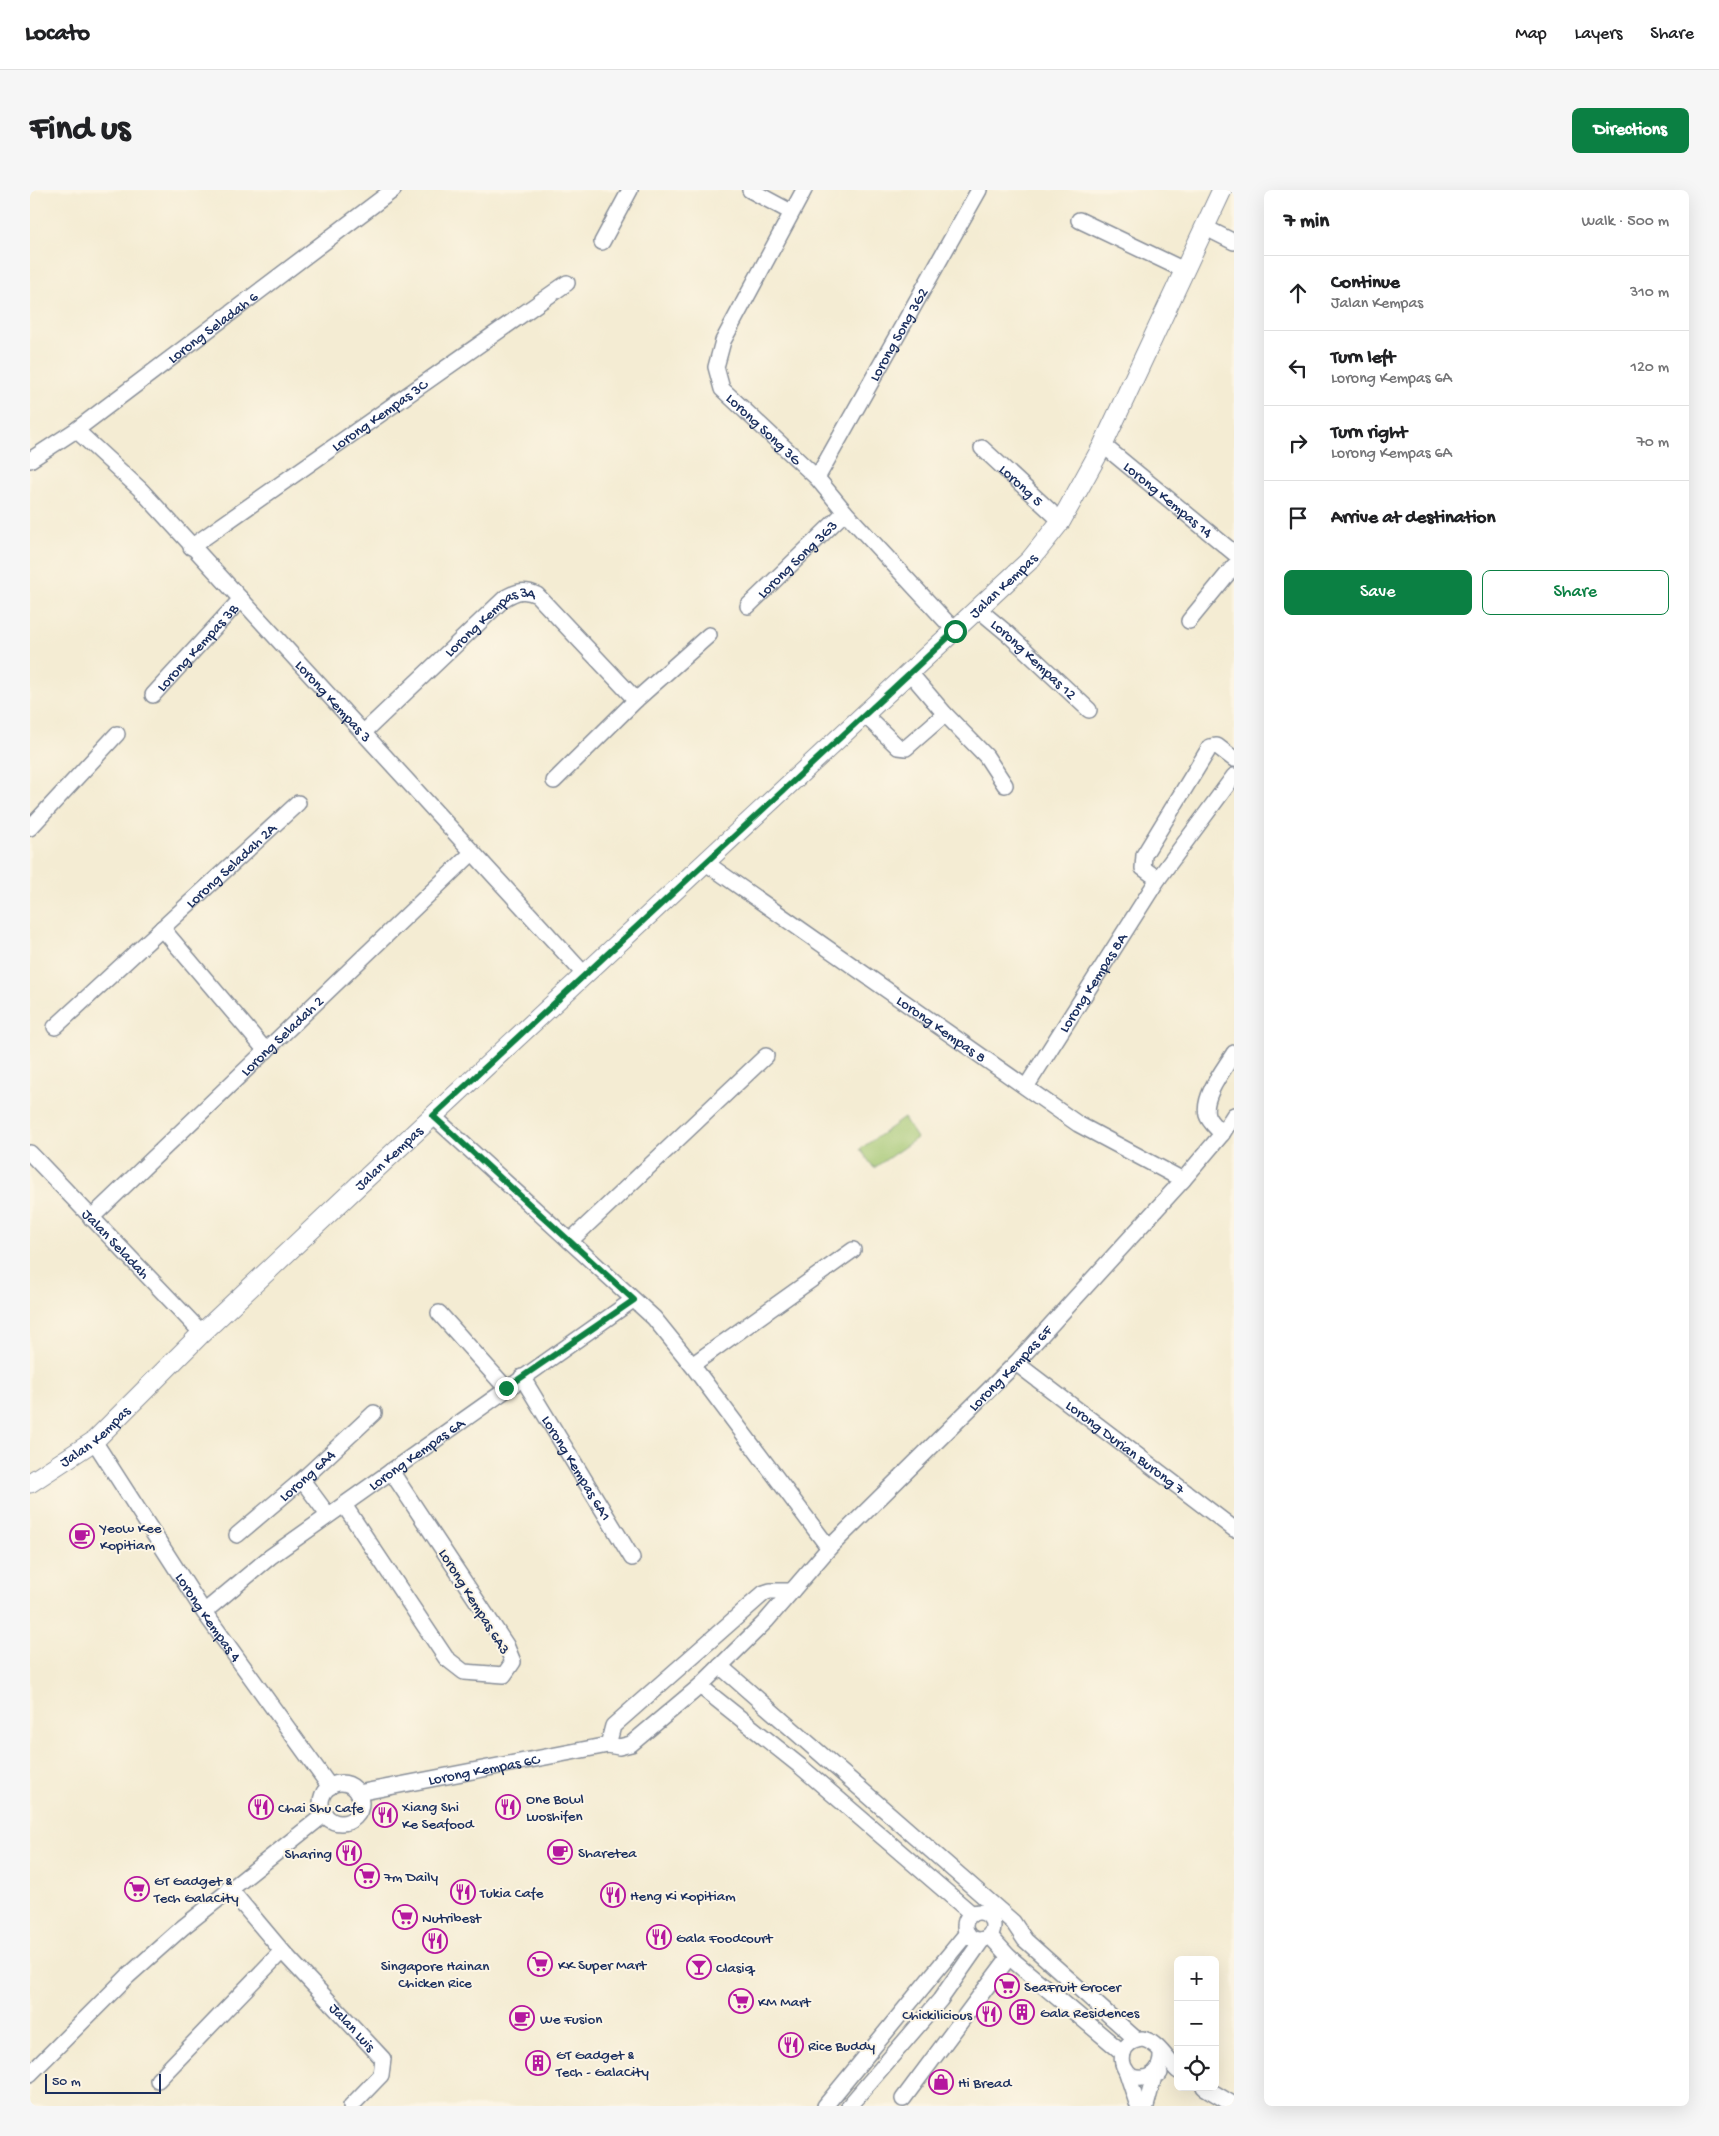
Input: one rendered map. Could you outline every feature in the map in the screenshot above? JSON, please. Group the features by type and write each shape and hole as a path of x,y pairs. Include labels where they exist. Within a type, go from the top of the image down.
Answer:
{"street":[{"name":"Lorong Seladah 6","path":"30,460 76,430 393,190"},
{"path":"602,242 630,190"},
{"path":"750,190 791,212"},
{"name":"Lorong Song 3G","path":"804,190 723,342 716,367 722,389 817,478 845,512 955,631"},
{"name":"Lorong Song 3G2","path":"817,478 979,190"},
{"name":"Jalan Kempas","path":"30,1483 94,1440 202,1333 1030,560 1061,521 1103,445 1222,190"},
{"path":"1079,220 1184,270"},
{"path":"1204,228 1234,242"},
{"name":"Lorong Kempas 3C","path":"191,547 567,283"},
{"name":"Lorong Kempas 3","path":"76,430 140,490 585,975"},
{"name":"Lorong Kempas 14","path":"1103,445 1234,553"},
{"name":"Lorong 5","path":"982,448 1061,521"},
{"name":"Lorong Song 3G3","path":"748,606 845,512"},
{"path":"1189,621 1234,566"},
{"name":"Lorong Kempas 3A","path":"363,733 505,598 522,591 537,595 636,700"},
{"name":"Lorong Kempas 3B","path":"153,695 241,599"},
{"name":"Lorong Kempas 12","path":"978,609 1008,634 1090,710"},
{"path":"554,781 636,700 709,634"},
{"path":"910,673 944,714 986,756 1005,785"},
{"path":"866,715 898,748 906,748 944,714"},
{"path":"30,828 117,734"},
{"path":"1158,879 1143,868 1144,855 1210,747 1217,746 1234,759"},
{"name":"Lorong Kempas 8A","path":"1026,1087 1158,879 1234,776"},
{"name":"Lorong Seladah 2A","path":"55,1027 298,803"},
{"name":"Lorong Seladah 2","path":"91,1218 472,853"},
{"name":"Lorong Kempas 8","path":"706,863 1078,1124 1183,1180"},
{"path":"162,928 266,1051"},
{"path":"1222,1134 1208,1117 1206,1109 1212,1088 1234,1053"},
{"path":"570,1241 766,1056"},
{"name":"Lorong Kempas 6F","path":"829,1548 1016,1363 1183,1180 1222,1134 1234,1115"},
{"path":"433,1116 654,1318 692,1365 829,1548"},
{"name":"Jalan Seladah","path":"30,1153 202,1333"},
{"path":"692,1365 853,1250"},
{"name":"Lorong Kempas 6A","path":"204,1612 270,1558 391,1470 634,1300"},
{"path":"439,1313 506,1388"},
{"name":"Lorong Durian Burong 7","path":"1016,1363 1232,1522"},
{"name":"Lorong Kempas 6A1","path":"522,1377 632,1558"},
{"name":"Lorong 6A4","path":"238,1535 302,1480 374,1413"},
{"name":"Lorong Kempas 4","path":"94,1440 204,1612 330,1787"},
{"name":"Lorong Kempas 6A3","path":"344,1505 446,1658 464,1672 504,1675 513,1662 506,1645 391,1470"},
{"path":"302,1480 328,1516"},
{"name":"Lorong Kempas 6C","path":"358,1793 608,1745 619,1747 631,1744 700,1686 792,1591 829,1548"},
{"path":"608,1745 613,1726 764,1594 770,1591 792,1591"},
{"path":"720,1666 962,1877 1012,1922 1026,1940 1137,2040 1151,2042 1174,2068"},
{"path":"700,1686 982,1915 993,1927 940,2000 849,2106"},
{"path":"342,1784 354,1788 358,1793 361,1805 359,1812 350,1821 337,1823 325,1814 322,1797 330,1787 342,1784"},
{"path":"30,2074 128,1976 229,1888 325,1814"},
{"path":"962,1877 982,1915 1026,1940"},
{"name":"Jalan Luis","path":"229,1888 282,1952 384,2059 381,2075 351,2106"},
{"path":"982,1915 966,1920 967,1933 973,1939 986,1938 1123,2054"},
{"path":"825,2106 967,1933"},
{"path":"158,2080 282,1952"},
{"path":"903,2104 1009,1957"},
{"path":"1137,2040 1128,2045 1123,2054 1122,2064 1138,2106"},
{"path":"1127,2073 1138,2078 1150,2077 1159,2068 1161,2054"},
{"path":"1155,2073 1174,2072"},
{"path":"1146,2106 1155,2073"},
{"path":"1211,2091 1234,2105"}],"green space":[{"path":"904,1118 917,1138 874,1168 860,1149"}],"place":[{"name":"Yeow Kee Kopitiam","path":"82,1536"},
{"name":"Chai Shu Cafe","path":"261,1807"},
{"name":"One Bowl Luoshifen","path":"508,1807"},
{"name":"Xiang Shi Ke Seafood","path":"385,1815"},
{"name":"Sharetea","path":"560,1852"},
{"name":"Sharing","path":"349,1853"},
{"name":"7m Daily","path":"367,1876"},
{"name":"GT Gadget & Tech GalaCity","path":"137,1889"},
{"name":"Tukia Cafe","path":"463,1892"},
{"name":"Heng Ki Kopitiam","path":"613,1895"},
{"name":"Nutribest","path":"405,1917"},
{"name":"Gala Foodcourt","path":"659,1937"},
{"name":"Singapore Hainan Chicken Rice","path":"435,1941"},
{"name":"KK Super Mart","path":"540,1964"},
{"name":"Clasiq","path":"699,1967"},
{"name":"SeaFruit Grocer","path":"1007,1986"},
{"name":"KM Mart","path":"741,2001"},
{"name":"Gala Residences","path":"1022,2012"},
{"name":"Chickilicious","path":"989,2014"},
{"name":"We Fusion","path":"522,2018"},
{"name":"Rice Buddy","path":"791,2045"},
{"name":"GT Gadget & Tech - GalaCity","path":"538,2063"},
{"name":"Hi Bread","path":"941,2082"}],"route":[{"path":"506,1388 634,1300 433,1116 955,631"}]}
